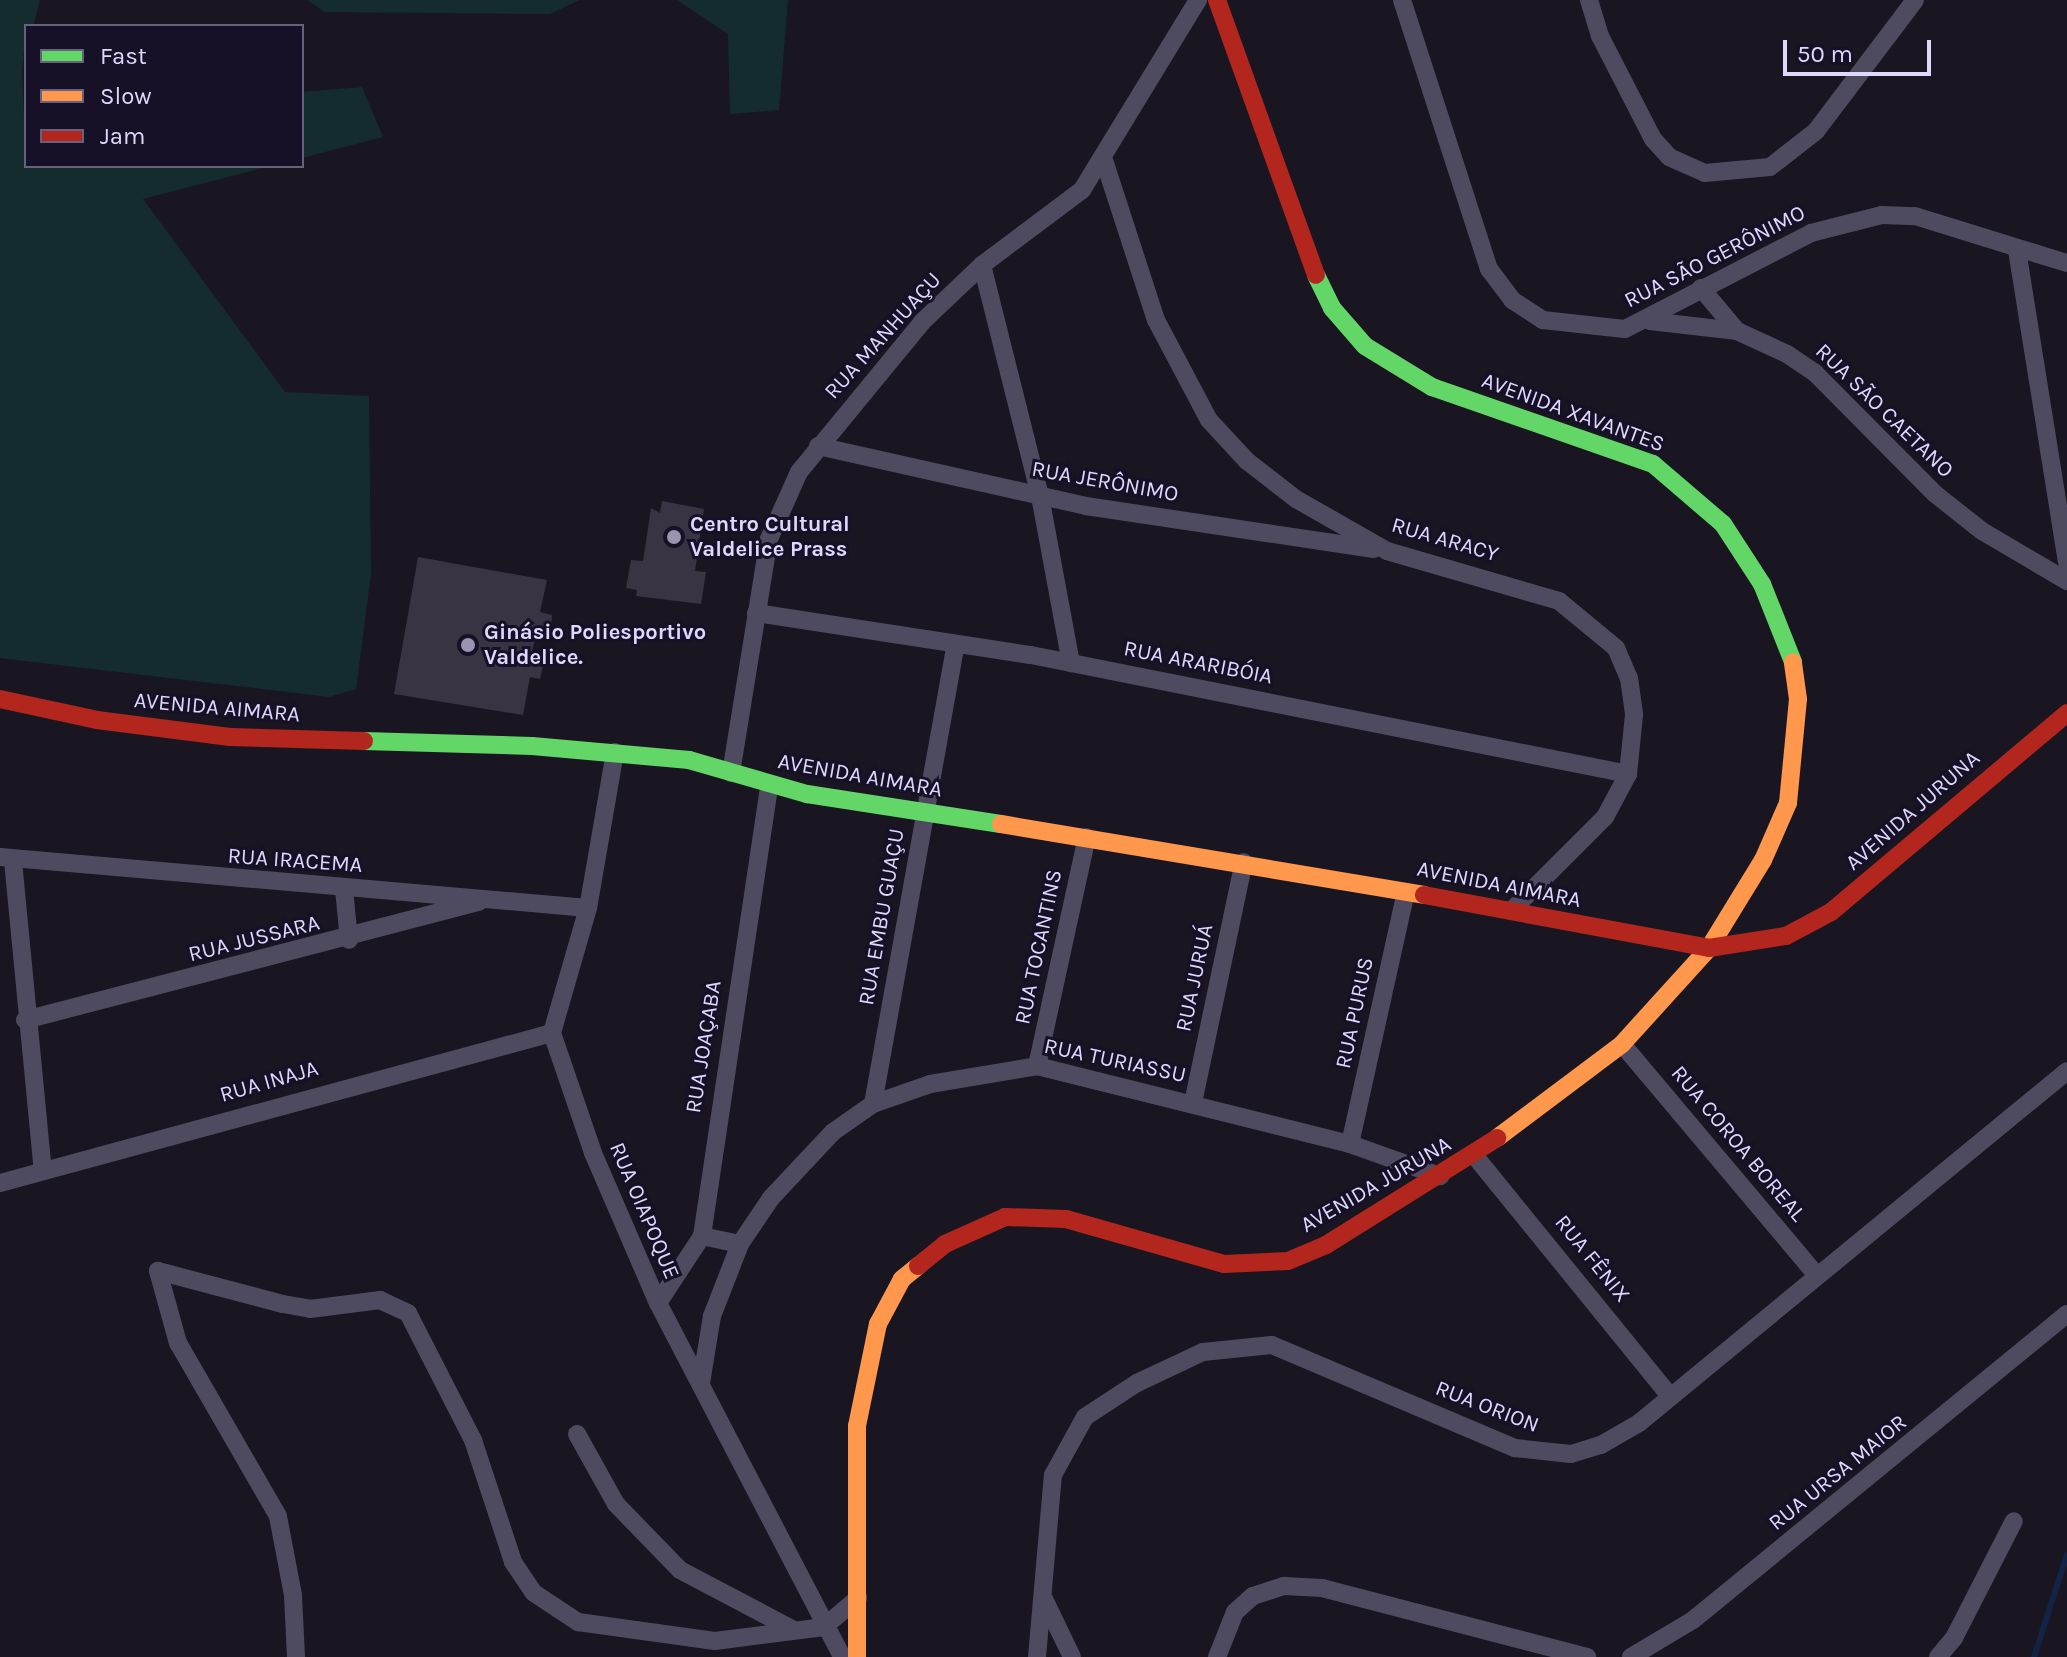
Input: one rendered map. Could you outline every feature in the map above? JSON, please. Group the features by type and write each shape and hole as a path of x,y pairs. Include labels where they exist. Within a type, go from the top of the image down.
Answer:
{"street":[{"name":"RUA MANHUAÇU","path":"731,773 756,613 780,506 818,446 922,322 982,265 1063,209 1103,157 1198,0"},
{"name":"AVENIDA XAVANTES","path":"1217,0 1312,268 1332,308 1365,346 1432,387 1653,464 1723,524 1762,584 1790,645 1798,699 1796,755 1788,803 1763,860 1709,948"},
{"name":"RUA SÃO GERÔNIMO","path":"1402,0 1473,234 1496,280 1512,300 1543,320 1602,329 1650,321 1701,288 1811,233 1882,215 1915,216 2067,263"},
{"path":"1589,0 1653,139 1669,157 1705,173 1770,167 1816,131 1915,0"},
{"name":"RUA ARACY","path":"1103,157 1156,320 1209,420 1247,461 1296,499 1387,551 1503,581 1559,601 1588,620 1616,648 1629,678 1634,753 1628,774 1605,817 1511,911"},
{"path":"2017,250 2067,562"},
{"path":"982,265 1040,496 1071,663"},
{"path":"1701,288 1737,331"},
{"name":"RUA SÃO CAETANO","path":"1650,321 1737,331 1815,373 1934,493 1982,531 2067,581"},
{"name":"RUA JERÔNIMO","path":"818,446 1040,496 1387,551"},
{"name":"RUA ARARIBÓIA","path":"756,613 1071,663 1628,774"},
{"name":"RUA EMBU GUAÇU","path":"873,1104 956,644"},
{"name":"AVENIDA AIMARA","path":"0,699 97,720 230,737 615,752 689,760 769,786 1244,862 1709,948"},
{"name":"AVENIDA JURUNA","path":"857,1657 857,1426 864,1378 878,1324 902,1279 945,1244 1005,1217 1038,1215 1224,1264 1288,1261 1326,1245 1474,1155 1622,1044 1709,948 1786,936 1831,912 1906,855 2015,753 2067,713"},
{"path":"552,1033 588,908 615,752"},
{"name":"RUA JOAÇABA","path":"658,1303 702,1236 769,786"},
{"name":"RUA TOCANTINS","path":"1037,1066 1087,837"},
{"path":"6,859 43,1171"},
{"name":"RUA IRACEMA","path":"6,859 588,908"},
{"name":"RUA JURUÁ","path":"1193,1103 1244,862"},
{"path":"344,889 349,940"},
{"name":"RUA PURUS","path":"1350,1144 1406,892"},
{"name":"RUA JUSSARA","path":"25,1020 349,940 493,898"},
{"name":"RUA INAJA","path":"0,1183 552,1033"},
{"name":"RUA OIAPOQUE","path":"552,1033 593,1153 658,1303 842,1657"},
{"name":"RUA COROA BOREAL","path":"1622,1044 1816,1274"},
{"name":"RUA TURIASSU","path":"701,1383 712,1316 740,1244 799,1163 873,1104 969,1075 1037,1066 1350,1144 1440,1176"},
{"name":"RUA ORION","path":"1037,1657 1044,1599 1045,1510 1064,1448 1085,1417 1203,1352 1272,1345 1515,1448 1549,1454 1601,1445 1669,1395 2067,1071"},
{"name":"RUA FÊNIX","path":"1474,1155 1669,1395"},
{"path":"702,1236 740,1244"},
{"path":"296,1657 293,1595 278,1516 178,1343 158,1271 310,1309 380,1300 408,1313 473,1440 513,1562 551,1608 578,1622 680,1640 824,1627 858,1598"},
{"name":"RUA URSA MAIOR","path":"1631,1657 1693,1620 2067,1314"},
{"path":"577,1434 616,1504 680,1570 792,1629"},
{"path":"1938,1657 1954,1638 2014,1521"},
{"path":"1217,1657 1235,1612 1253,1596 1284,1586 1335,1591 1587,1657"},
{"path":"1044,1599 1072,1657"}],"green space":[{"path":"0,0 40,0 34,24 24,24 24,168 262,168 143,199 285,392 369,396 371,574 356,689 329,697 0,658"},
{"path":"307,0 580,0 550,14 325,12"},
{"path":"677,0 788,0 779,110 730,114 728,34"},
{"path":"362,87 383,137 304,157 304,92"}],"building":[{"name":"Centro Cultural Valdelice Prass","path":"662,501 704,509 695,571 706,572 701,604 636,596 637,590 626,588 631,560 643,561 651,508 660,513"},
{"name":"Ginásio Poliesportivo Valdelice.","path":"418,557 547,580 540,612 552,615 551,632 538,629 530,658 544,661 540,679 530,677 523,715 394,694"}],"waterway":[{"path":"2034,1657 2067,1555"}],"traffic: fast":[{"path":"1316,275 1332,308 1365,346 1432,387 1653,464 1723,524 1762,584 1793,662"},
{"path":"364,741 532,746 689,760 807,794 1001,824"}],"traffic: slow":[{"path":"1497,1138 1622,1044 1709,948 1763,860 1788,803 1798,699 1793,662"},
{"path":"1001,824 1424,895"},
{"path":"857,1657 857,1426 878,1324 902,1279 918,1266"}],"traffic: jam":[{"path":"1217,0 1316,275"},
{"path":"0,699 97,720 230,737 364,741"},
{"path":"1424,895 1709,948 1786,936 1831,912 2067,713"},
{"path":"918,1266 945,1244 1005,1217 1066,1219 1224,1264 1288,1261 1326,1245 1497,1138"}],"place":[{"name":"Centro Cultural Valdelice Prass","path":"674,537"},
{"name":"Ginásio Poliesportivo Valdelice.","path":"468,645"}]}
